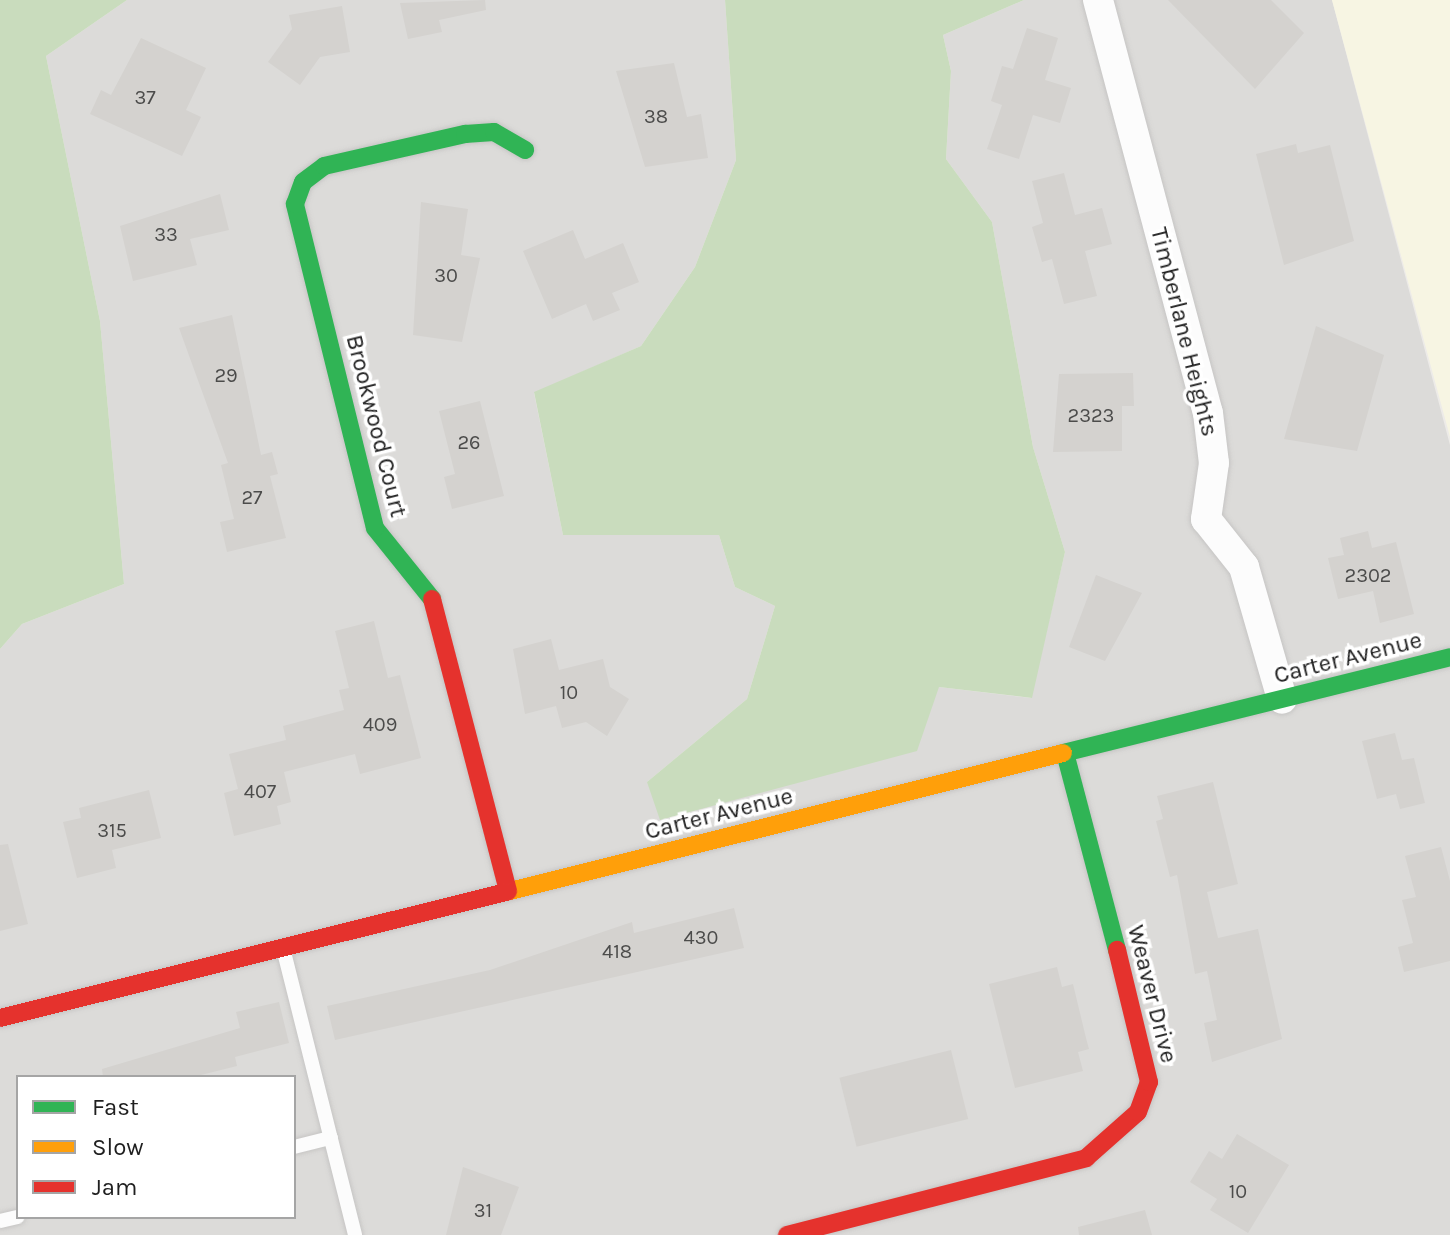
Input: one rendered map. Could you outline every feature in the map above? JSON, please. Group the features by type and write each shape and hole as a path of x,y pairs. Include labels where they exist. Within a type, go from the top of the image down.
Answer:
{"street":[{"name":"Timberlane Heights","path":"1098,0 1208,413 1214,463 1206,519 1244,567 1282,699"},
{"name":"Brookwood Court","path":"508,891 429,587 398,564 375,528 295,204 303,182 324,166 465,134 494,132 525,150"},
{"name":"Carter Avenue","path":"0,1018 1450,657"},
{"name":"Weaver Drive","path":"787,1235 1086,1158 1119,1137 1138,1112 1149,1082 1144,1052 1065,753"}],"lane":[{"path":"283,947 355,1235"},
{"path":"296,1147 331,1138"}],"shaded area":[{"path":"127,0 725,0 736,160 695,267 641,346 534,393 563,535 719,535 735,587 775,606 747,699 647,782 939,687 1031,698 1065,552 1033,447 992,222 946,159 951,71 943,35 1024,0 1332,0 1450,445 1450,1235 0,1235 0,649 22,624 124,584 100,321 46,56"},
{"path":"1332,0 1450,0 1450,437"}],"green space":[{"path":"0,0 127,0 46,56 100,321 124,584 22,624 0,649"},
{"path":"725,0 1024,0 943,35 951,71 946,159 992,222 1033,447 1065,552 1032,698 939,687 917,751 660,820 647,782 747,699 775,606 735,587 719,535 563,535 534,392 641,346 695,267 736,160"}],"building":[{"path":"485,0 486,10 439,20 442,32 408,39 400,3"},
{"path":"1168,0 1271,0 1304,33 1255,89"},
{"path":"342,6 350,52 320,57 300,85 268,62 292,29 289,15"},
{"path":"1027,28 1058,38 1045,80 1071,88 1060,123 1033,115 1019,159 987,149 1002,105 991,101 1002,66 1013,69"},
{"path":"141,38 206,68 186,110 201,117 182,156 90,114 101,90 111,95"},
{"path":"674,63 687,117 701,114 708,158 645,167 616,71"},
{"path":"1296,144 1298,153 1330,145 1354,241 1284,265 1256,154"},
{"path":"1064,173 1075,215 1102,208 1112,244 1085,251 1097,296 1064,304 1052,259 1042,262 1032,227 1043,223 1032,181"},
{"path":"220,194 229,230 190,239 197,265 133,281 120,226"},
{"path":"421,202 468,209 461,255 480,258 462,342 413,335"},
{"path":"573,230 585,259 623,243 639,282 612,293 620,310 593,321 586,304 552,319 523,251"},
{"path":"232,315 261,455 272,452 278,474 270,476 286,538 227,552 220,522 234,519 221,465 228,463 179,328"},
{"path":"1316,326 1384,355 1357,451 1284,439"},
{"path":"1133,373 1134,406 1122,406 1122,451 1053,452 1059,374"},
{"path":"480,401 504,496 452,509 444,477 455,474 439,411"},
{"path":"1368,531 1372,548 1396,542 1414,614 1380,623 1373,591 1338,599 1328,558 1344,555 1340,538"},
{"path":"1096,575 1142,593 1105,661 1069,647"},
{"path":"374,621 388,678 400,675 421,758 360,774 355,754 284,772 291,802 277,806 281,824 234,836 224,793 238,789 229,754 286,740 283,726 344,710 339,690 349,688 335,631"},
{"path":"551,639 559,670 603,659 610,687 629,699 607,736 586,722 562,728 556,706 525,714 513,649"},
{"path":"1395,733 1402,760 1414,758 1425,803 1400,809 1396,794 1377,799 1362,741"},
{"path":"1213,782 1238,884 1207,892 1218,938 1258,929 1282,1039 1212,1062 1204,1023 1217,1020 1207,971 1195,974 1177,875 1170,877 1156,821 1163,819 1157,796"},
{"path":"149,790 161,838 112,850 116,868 77,878 63,822 81,818 79,808"},
{"path":"8,844 28,924 0,931 0,845"},
{"path":"1441,847 1450,881 1450,961 1404,972 1398,947 1413,943 1402,900 1416,897 1405,856"},
{"path":"734,908 744,948 335,1040 327,1006 490,970 632,922 634,933"},
{"path":"1057,967 1062,987 1073,984 1089,1049 1078,1052 1083,1071 1015,1088 989,984"},
{"path":"279,1002 289,1043 235,1057 237,1066 201,1075 103,1075 102,1069 240,1028 236,1012"},
{"path":"951,1050 968,1119 857,1147 839,1078"},
{"path":"1237,1134 1289,1165 1248,1233 1210,1210 1217,1199 1190,1182 1209,1151 1222,1159"},
{"path":"463,1167 519,1187 501,1235 446,1235"},
{"path":"1145,1210 1152,1235 1079,1235 1078,1227"}],"traffic: fast":[{"path":"432,599 375,528 295,204 303,182 324,166 465,134 494,132 525,150"},
{"path":"1063,753 1450,657"},
{"path":"1065,753 1117,950"}],"traffic: slow":[{"path":"506,892 1063,753"}],"traffic: jam":[{"path":"432,599 508,891"},
{"path":"0,1018 506,892"},
{"path":"787,1235 1086,1158 1138,1112 1149,1082 1117,950"}]}
